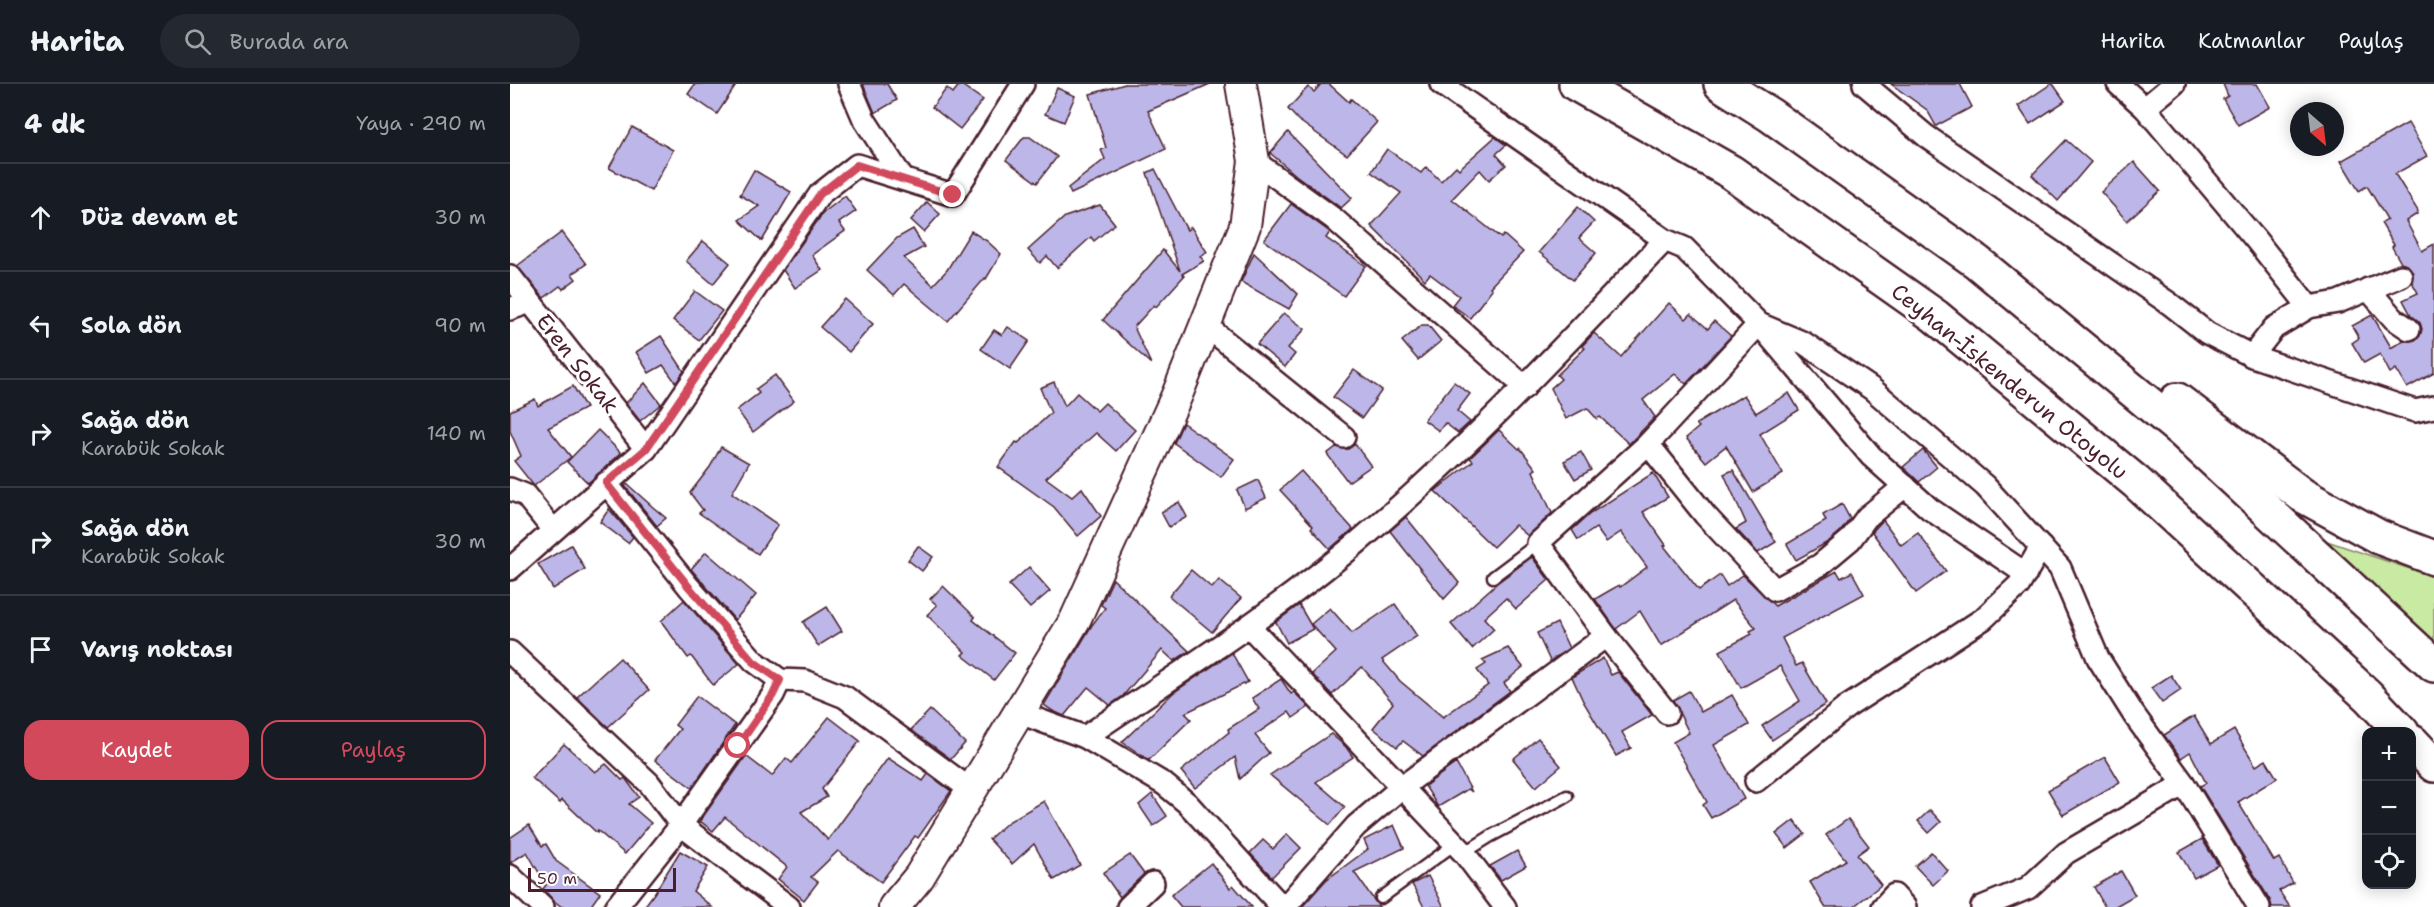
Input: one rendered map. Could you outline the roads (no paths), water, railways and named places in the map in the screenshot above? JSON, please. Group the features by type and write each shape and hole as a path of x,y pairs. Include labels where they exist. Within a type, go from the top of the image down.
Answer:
{"highway":[{"name":"Ceyhan-İskenderun Otoyolu","path":"1576,84 1731,172 1935,316 2136,483 2368,696 2397,727"},
{"path":"1721,84 1980,250 2302,495 2379,537 2434,558"},
{"path":"1770,115 1977,262 2129,387 2182,431 2434,665"},
{"path":"2416,746 2434,765"}],"street":[{"path":"849,84 864,119 903,179"},
{"path":"510,569 646,449 820,194 857,165 953,195 1023,84"},
{"path":"894,907 919,878 1017,712 1075,620 1177,395 1245,226 1254,160 1241,84"},
{"path":"1441,84 1665,240 1684,248 1760,324 1871,456 1930,509 2026,574"},
{"path":"1864,84 1926,136 2170,304 2207,333 2252,356 2415,411 2434,406"},
{"path":"2118,84 2145,108 2249,231 2309,307"},
{"path":"2145,108 2174,84"},
{"path":"1254,160 1334,219 1526,387"},
{"path":"1085,737 1249,626 1357,543 1439,470 1526,387 1665,240"},
{"name":"Eren Sokak","path":"510,276 646,449"},
{"path":"2252,356 2274,328 2309,307 2338,302 2401,276"},
{"path":"2368,289 2394,319 2409,329"},
{"path":"510,309 530,302"},
{"path":"1667,713 1606,636 1538,543 1647,444 1760,324"},
{"path":"1760,324 1804,342 1872,389 1985,486 2060,568 2098,658 2134,715 2184,784 2259,907"},
{"path":"1205,325 1344,437"},
{"path":"1647,444 1705,515 1775,590 1820,565 1850,540 1867,518 1905,486"},
{"path":"606,483 689,587 754,662 780,680 805,681 845,697 971,790"},
{"path":"510,489 525,495 553,530"},
{"path":"1756,781 1847,707 1983,619 2019,585 2041,547"},
{"path":"1249,626 1460,848 1505,907"},
{"path":"1017,712 1085,737 1164,784 1187,803 1284,907 1356,826 1402,787 1606,636"},
{"path":"510,652 649,783 681,825 789,907"},
{"path":"616,907 681,825 773,695 780,680"},
{"path":"1982,907 2028,888 2067,853 2184,784"},
{"path":"510,876 543,907"},
{"path":"1128,907 1153,883"},
{"path":"1882,907 1894,895 1905,907"}],"lane":[{"path":"1493,577 1538,543"},
{"path":"1381,898 1460,848 1491,836 1567,796"}]}
